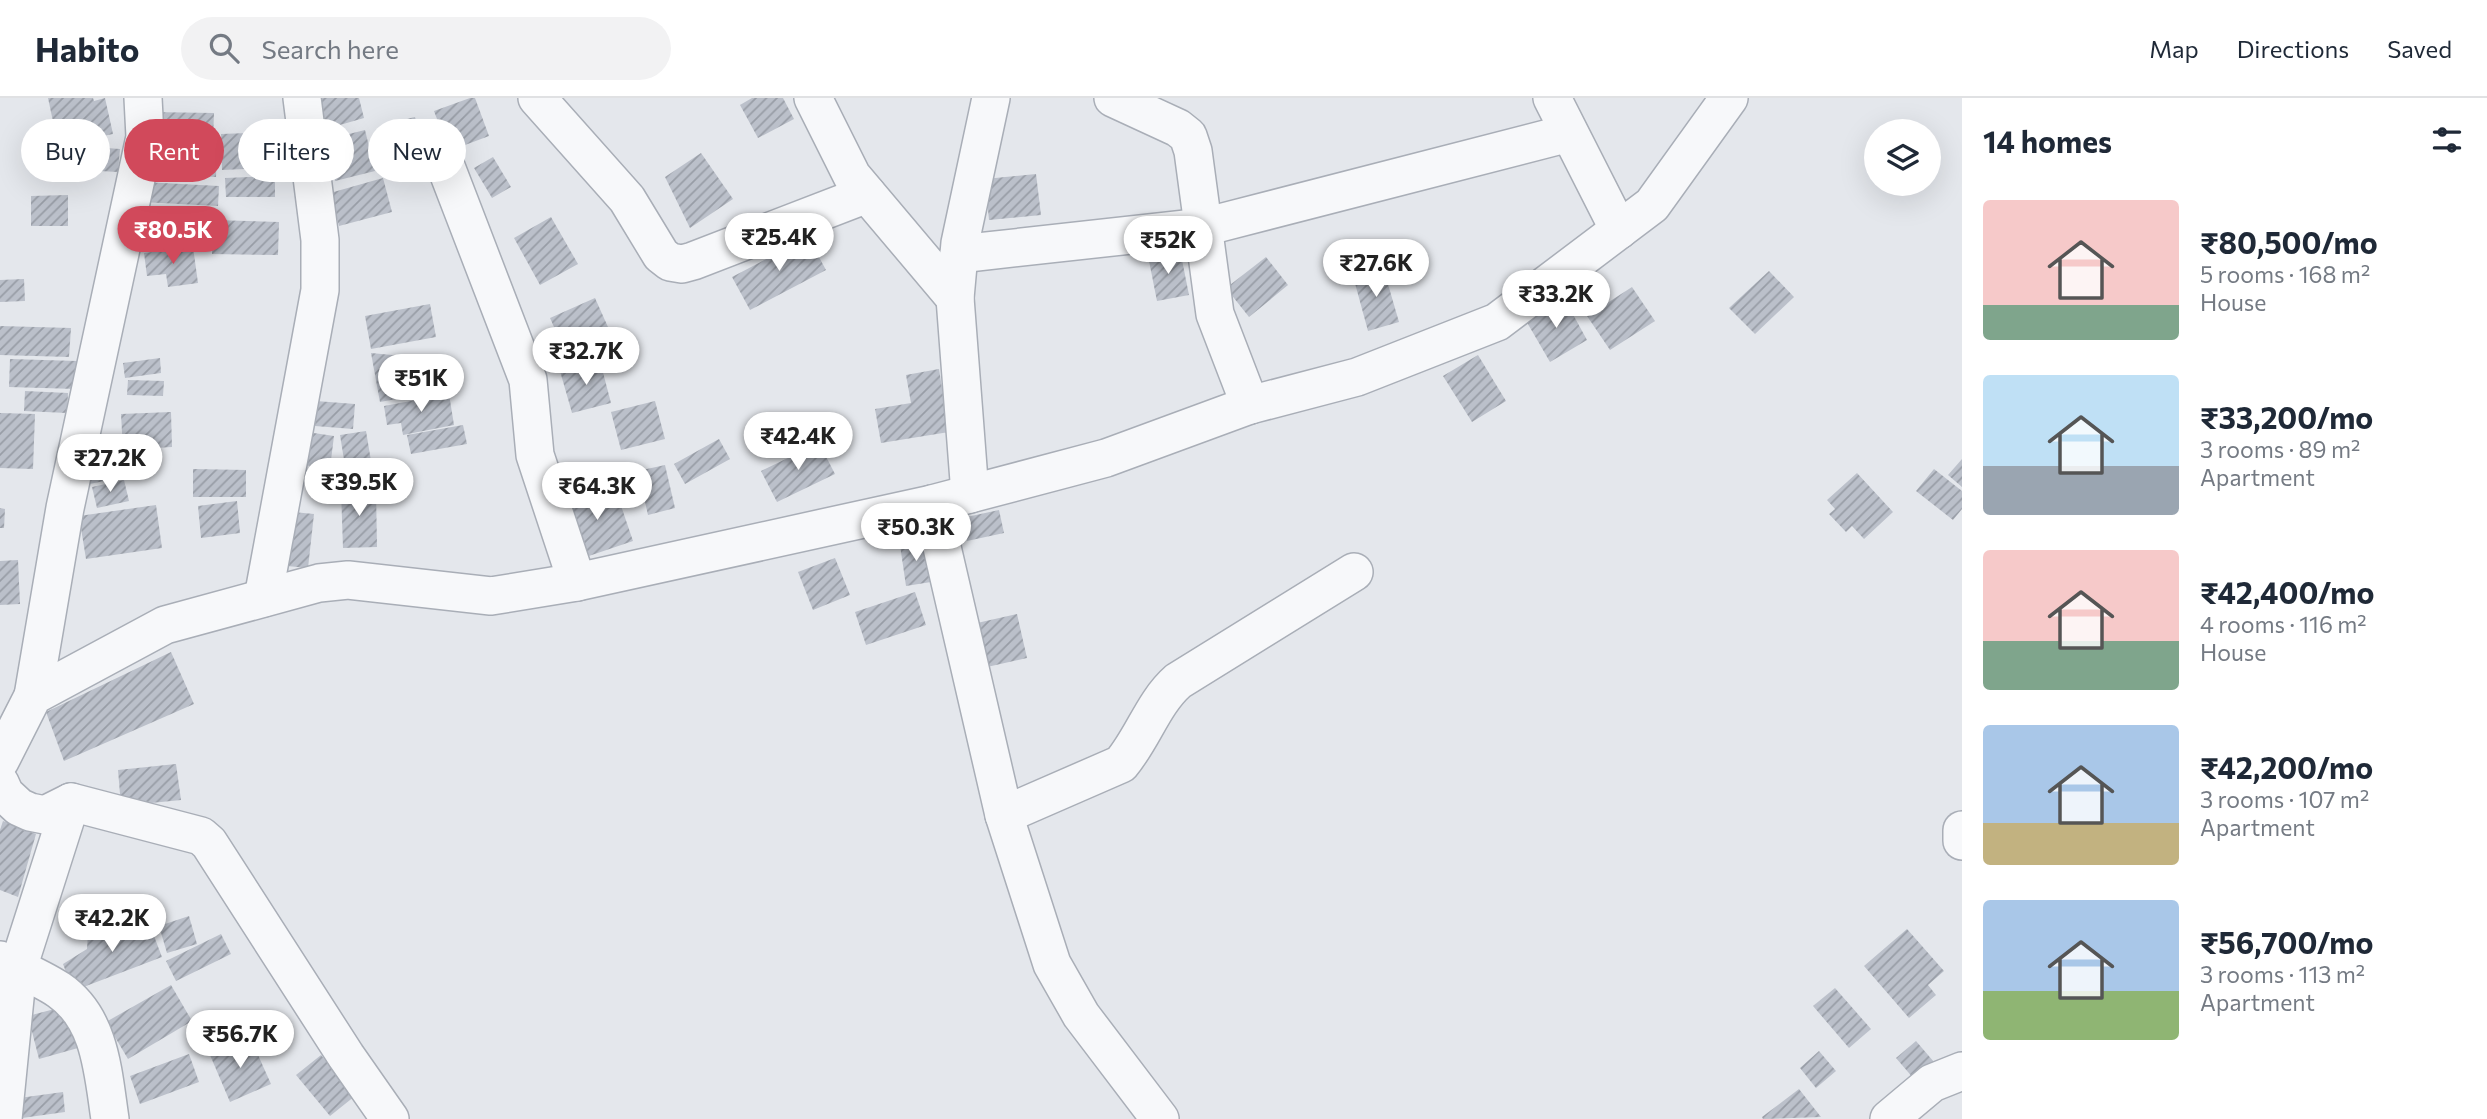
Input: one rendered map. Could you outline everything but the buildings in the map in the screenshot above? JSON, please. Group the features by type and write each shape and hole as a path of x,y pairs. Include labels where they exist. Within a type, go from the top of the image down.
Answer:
{"street":[{"path":"0,761 33,696 65,508 145,137 143,98"},
{"path":"263,598 320,290 320,240 302,98"},
{"path":"537,98 626,199 661,255 670,262 682,264 693,261 867,194"},
{"path":"813,98 844,162 867,194 955,299"},
{"path":"970,494 955,299 959,254 991,98"},
{"path":"1113,98 1178,128 1188,136 1193,151 1215,314 1250,405"},
{"path":"1552,98 1619,230"},
{"path":"33,696 165,625 319,583 348,580 491,596 577,582 932,504 1105,458 1250,405 1357,377 1497,322 1652,205 1729,98"},
{"path":"959,254 1204,227 1569,133"},
{"path":"452,182 528,380 535,455 577,582"},
{"path":"932,504 1004,815 1052,964 1081,1015 1160,1119"},
{"path":"1004,815 1121,764 1131,752 1166,692 1178,681 1354,572"},
{"path":"0,783 5,794 30,813 45,815 71,802 201,836 209,844 346,1056 390,1119"},
{"path":"3,1119 9,964 71,802"},
{"path":"1962,830 1962,841"},
{"path":"9,964 59,989 78,1006 91,1029 101,1056 110,1119"},
{"path":"1889,1119 1932,1083 1962,1071"}]}
